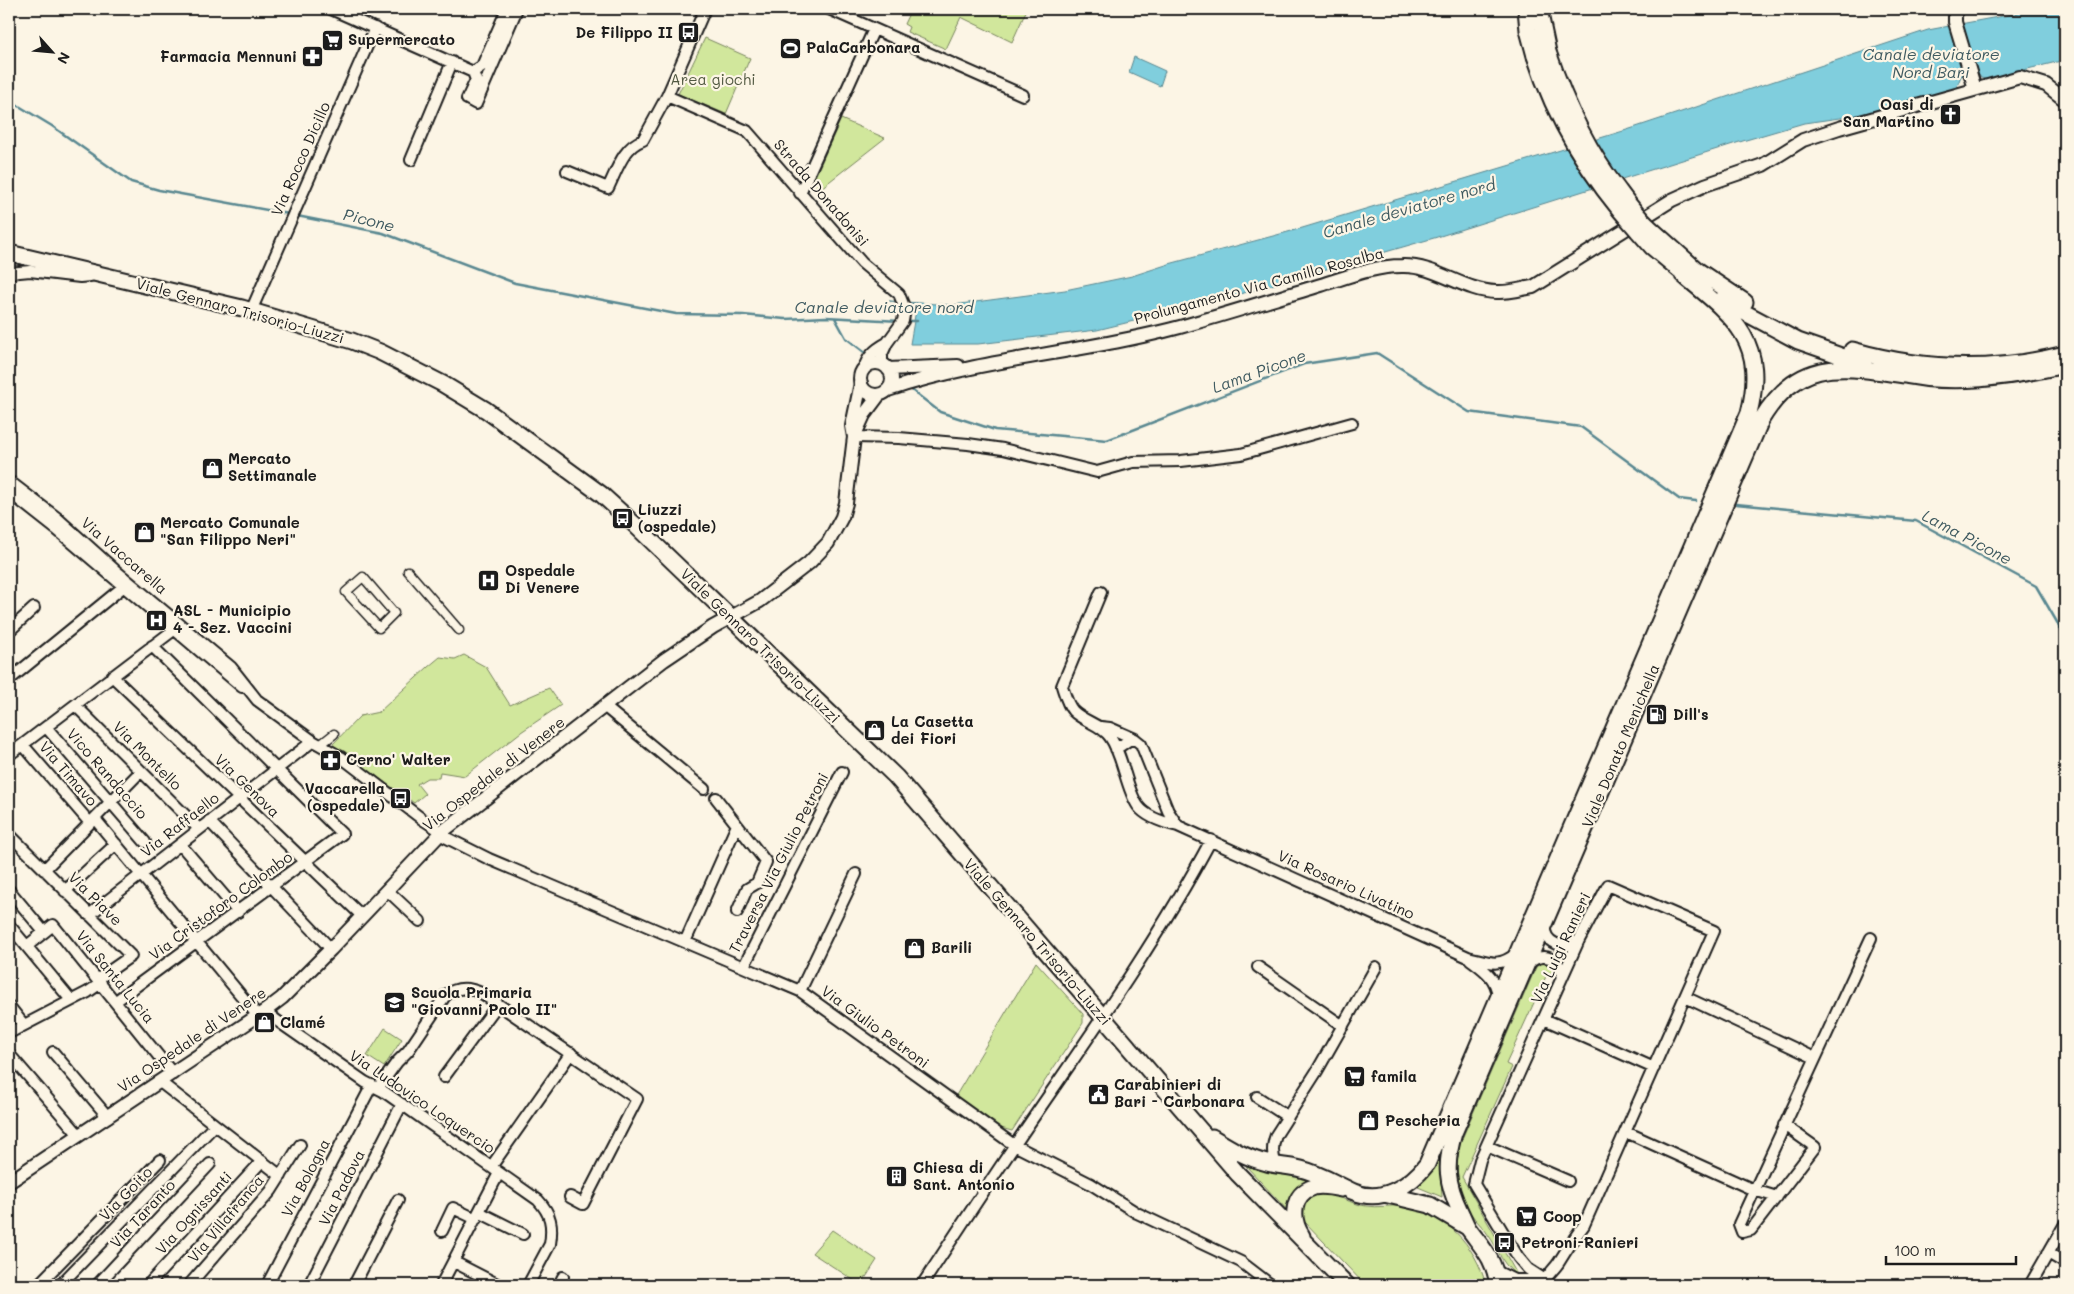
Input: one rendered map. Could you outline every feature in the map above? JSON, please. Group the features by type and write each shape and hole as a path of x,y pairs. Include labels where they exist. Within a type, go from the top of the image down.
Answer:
{"main road":[{"path":"1526,9 1528,30 1558,82 1581,134 1612,182 1644,223 1652,247 1683,275 1718,298 1798,341 1852,360 1905,375 1928,378 1972,373 2065,354"},
{"path":"1539,9 1543,82 1556,110 1591,173 1620,204 1696,270 1728,292 1767,315 1836,345 1884,358 1972,373 2034,372 2065,365"},
{"name":"Viale Gennaro Trisorio-Liuzzi","path":"9,253 253,306 380,352 443,384 486,410 601,494 896,777 1140,1063 1238,1174 1347,1285"},
{"name":"Viale Donato Menichella","path":"1683,275 1728,314 1743,333 1750,348 1754,366 1756,417"},
{"path":"2034,372 2065,354"},
{"name":"Viale Donato Menichella","path":"1200,1130 1252,1159 1300,1168 1327,1177 1355,1193 1368,1196 1398,1189 1412,1180 1427,1164 1498,997 1644,676 1756,417 1781,393 1800,379 1815,372 1850,368 1905,375"},
{"name":"Viale Donato Menichella","path":"1497,1278 1486,1249 1467,1227 1451,1193 1448,1173 1450,1148 1454,1133 1546,920 1644,676"},
{"path":"1310,1249 1297,1228 1294,1217 1300,1196 1306,1191 1321,1187 1355,1193"},
{"name":"Viale Donato Menichella","path":"1383,1194 1430,1205 1467,1227"}],"street":[{"path":"331,9 474,72"},
{"path":"474,72 482,66 508,9"},
{"path":"474,72 476,80 467,100 476,104 517,9"},
{"path":"568,171 608,188 628,149 643,140 667,96 705,9"},
{"path":"829,9 1023,95"},
{"path":"1955,9 1955,22 1975,89"},
{"name":"Via Rocco Dicillo","path":"253,306 375,28"},
{"path":"800,193 874,29"},
{"path":"411,160 452,62"},
{"name":"Prolungamento Via Camillo Rosalba","path":"884,393 908,384 954,374 970,368 1089,347 1178,327 1369,270 1402,266 1426,269 1480,289 1495,292 1533,287 1644,223 1689,191 1763,165 1803,140 1975,89 2020,78 2046,85 2065,100"},
{"name":"Strada Donadonisi","path":"667,96 747,131 862,263 895,290 902,299 905,309 903,321 887,343 877,348 869,356 862,377"},
{"path":"9,272 30,271 80,277 102,274"},
{"path":"886,367 872,364 862,377 868,393 884,393 892,379 886,367 882,361 882,354 887,343"},
{"name":"Prolungamento Via Camillo Rosalba","path":"886,367 954,366 970,368"},
{"name":"Via Ospedale di Venere","path":"9,1182 173,1074 282,998 442,832 664,660 767,595 809,563 828,543 842,518 846,503 854,437 852,426 862,377"},
{"name":"Via Ospedale di Venere","path":"854,437 864,416 884,393"},
{"path":"854,437 899,438 968,444 1003,450 1098,472 1133,462 1181,461 1241,454 1264,446 1352,423"},
{"name":"Via Vaccarella","path":"9,481 56,517 115,570 231,667 257,700"},
{"name":"Via Vaccarella","path":"9,492 56,529 257,700 316,743 341,757 442,832"},
{"path":"408,571 459,630"},
{"path":"363,577 394,613 379,628 346,592 363,577"},
{"path":"9,680 123,587"},
{"name":"Via Rosario Livatino","path":"1101,592 1062,686 1066,700 1074,712 1101,727 1110,736 1137,805 1146,814 1211,840 1468,957"},
{"path":"9,631 34,608"},
{"path":"9,755 175,629"},
{"path":"152,646 276,769"},
{"name":"Via Genova","path":"112,676 362,916"},
{"name":"Via Montello","path":"75,705 199,829"},
{"path":"605,706 704,789"},
{"name":"Vico Randaccio","path":"46,726 145,842"},
{"path":"1101,727 1110,728 1141,744 1168,811 1178,826"},
{"path":"316,743 334,734"},
{"path":"1116,749 1129,740 1136,740"},
{"name":"Via Raffaello","path":"89,915 276,769 316,743"},
{"name":"Via Timavo","path":"23,744 92,821 116,844 197,942"},
{"name":"Via Cristoforo Colombo","path":"116,1001 342,834 276,769"},
{"path":"44,870 141,772"},
{"name":"Traversa Via Giulio Petroni","path":"744,966 842,772"},
{"path":"716,798 766,862 757,883 747,889 738,912"},
{"path":"209,821 331,949"},
{"path":"685,942 737,825"},
{"name":"Via Giulio Petroni","path":"442,832 445,837 489,859 800,991 1014,1145 1090,1184 1138,1213 1241,1262 1271,1285"},
{"name":"Via Piave","path":"9,834 131,956 100,981"},
{"path":"922,1285 1014,1145 1102,1017 1190,881 1211,840"},
{"path":"65,890 116,844"},
{"path":"180,844 238,912"},
{"path":"800,991 856,874"},
{"name":"Via Luigi Ranieri","path":"1608,885 1714,930 1584,1225 1544,1282 1528,1269 1518,1257 1474,1184 1480,1160 1579,940 1608,885"},
{"path":"9,890 44,932 27,946"},
{"path":"387,890 420,920"},
{"path":"1546,920 1546,934 1554,944 1568,946 1579,940"},
{"path":"9,925 72,1000"},
{"name":"Via Santa Lucia","path":"44,932 53,925 173,1074"},
{"path":"1784,1125 1815,1146 1751,1230 1742,1232 1739,1224 1784,1125 1871,938"},
{"name":"Via Ludovico Loquercio","path":"197,942 262,1013 276,1020 402,1104 538,1200 547,1210 552,1226 550,1244 528,1285"},
{"path":"1468,957 1498,963 1506,962 1517,954"},
{"path":"1468,957 1492,977 1497,986 1498,997"},
{"path":"1526,968 1534,958 1547,957 1553,959 1561,970 1560,982"},
{"path":"1258,967 1343,1026"},
{"path":"1252,1159 1267,1150 1273,1143 1376,967"},
{"path":"9,1033 72,1000 100,981"},
{"name":"Via Bologna","path":"267,1285 375,1087 408,1051 440,1002 448,994 461,988 473,990 498,1004 637,1099 583,1204 570,1197"},
{"path":"1685,998 1815,1058"},
{"path":"444,1077 498,1004"},
{"path":"9,1006 24,1025"},
{"path":"1544,1019 1654,1068"},
{"path":"53,1052 108,1117"},
{"path":"441,1285 477,1215 495,1170 571,1053"},
{"path":"9,1054 79,1135"},
{"path":"160,1082 281,1176"},
{"path":"1257,1097 1288,1117"},
{"name":"Via Padova","path":"309,1285 402,1104"},
{"name":"Via Goito","path":"60,1285 215,1125"},
{"path":"1626,1132 1754,1190 1777,1197"},
{"path":"1273,1143 1272,1155 1276,1165"},
{"name":"Via Villafranca","path":"189,1285 271,1191 300,1145"},
{"path":"1487,1146 1568,1182"},
{"path":"38,1285 160,1160"},
{"name":"Via Ognissanti","path":"148,1285 262,1161"},
{"name":"Via Taranto","path":"97,1285 210,1164"},
{"path":"354,1285 398,1200"},
{"path":"442,1231 454,1208 477,1215 522,1234"},
{"path":"2030,1285 2065,1224"},
{"path":"2048,1254 2065,1263"},
{"path":"454,1262 499,1285"},
{"path":"1497,1278 1544,1282"},
{"path":"1534,1285 1544,1282"}],"green space":[{"path":"911,9 1027,9 1012,42 961,17 946,49 907,32 909,27 904,24"},
{"name":"Area giochi","path":"705,38 750,58 726,114 678,94"},
{"path":"841,119 885,138 816,192 814,179"},
{"path":"464,655 486,667 510,705 549,688 561,705 521,732 465,776 440,772 439,778 427,778 417,784 425,794 414,803 332,745 360,716 379,712 440,657 455,659"},
{"path":"1036,962 1083,1014 1083,1023 1012,1131 997,1127 955,1097"},
{"path":"1541,963 1549,965 1553,971 1552,974 1548,972 1506,1064 1512,1067 1462,1177 1518,1276 1504,1262 1487,1233 1470,1212 1462,1195 1457,1168 1461,1141 1536,967"},
{"path":"385,1028 402,1039 384,1067 367,1056"},
{"path":"1437,1160 1440,1161 1442,1197 1418,1187 1430,1173"},
{"path":"1246,1166 1292,1176 1309,1181 1288,1211"},
{"path":"1322,1193 1360,1205 1374,1207 1401,1206 1417,1209 1431,1215 1456,1232 1466,1244 1481,1270 1486,1285 1365,1285 1304,1221 1303,1211 1306,1203 1312,1197"},
{"path":"832,1230 877,1260 861,1285 812,1253"}],"water":[{"name":"Canale deviatore Nord Bari","path":"2041,9 2065,9 2065,60 1986,79 1981,78 1976,71 1961,76 1956,89 1868,114 1804,123 1434,238 1216,301 1097,330 978,344 910,344 917,304 889,301 953,305 1065,290 1132,276 1169,264 1299,229 1630,129 1928,30"},
{"path":"1134,57 1165,71 1160,86 1129,72"}],"waterway":[{"name":"Picone","path":"9,100 52,126 131,182 159,190 289,214"},
{"name":"Picone","path":"297,216 383,233 515,283 676,314 743,315 785,319 826,317 900,321"},
{"name":"Lama Picone","path":"835,318 846,338 868,355"},
{"name":"Canale deviatore nord","path":"905,321 917,321"},
{"name":"Lama Picone","path":"909,388 940,412 995,430 1107,440 1304,364 1377,353 1469,412 1581,427 1679,499 1696,501"},
{"name":"Lama Picone","path":"892,374 901,381"},
{"name":"Lama Picone","path":"1736,504 1916,521 2036,586 2065,636"}],"place":[{"name":"De Filippo II","path":"689,33"},
{"name":"Supermercato","path":"332,40"},
{"name":"PalaCarbonara","path":"790,48"},
{"name":"Farmacia Mennuni","path":"313,57"},
{"name":"Oasi di San Martino","path":"1950,114"},
{"name":"Mercato Settimanale","path":"212,468"},
{"name":"Liuzzi (ospedale)","path":"622,519"},
{"name":"Mercato Comunale \"San Filippo Neri\"","path":"144,532"},
{"name":"Ospedale Di Venere","path":"489,580"},
{"name":"ASL - Municipio 4 - Sez. Vaccini","path":"157,620"},
{"name":"Dill's","path":"1657,715"},
{"name":"La Casetta dei Fiori","path":"875,731"},
{"name":"Cerno' Walter","path":"330,760"},
{"name":"Vaccarella (ospedale)","path":"401,798"},
{"name":"Barili","path":"915,948"},
{"name":"Scuola Primaria \"Giovanni Paolo II\"","path":"395,1002"},
{"name":"Clamé","path":"264,1023"},
{"name":"famila","path":"1355,1077"},
{"name":"Carabinieri di Bari - Carbonara","path":"1098,1094"},
{"name":"Pescheria","path":"1369,1121"},
{"name":"Chiesa di Sant. Antonio","path":"897,1177"},
{"name":"Coop","path":"1527,1217"},
{"name":"Petroni-Ranieri","path":"1505,1243"}]}
